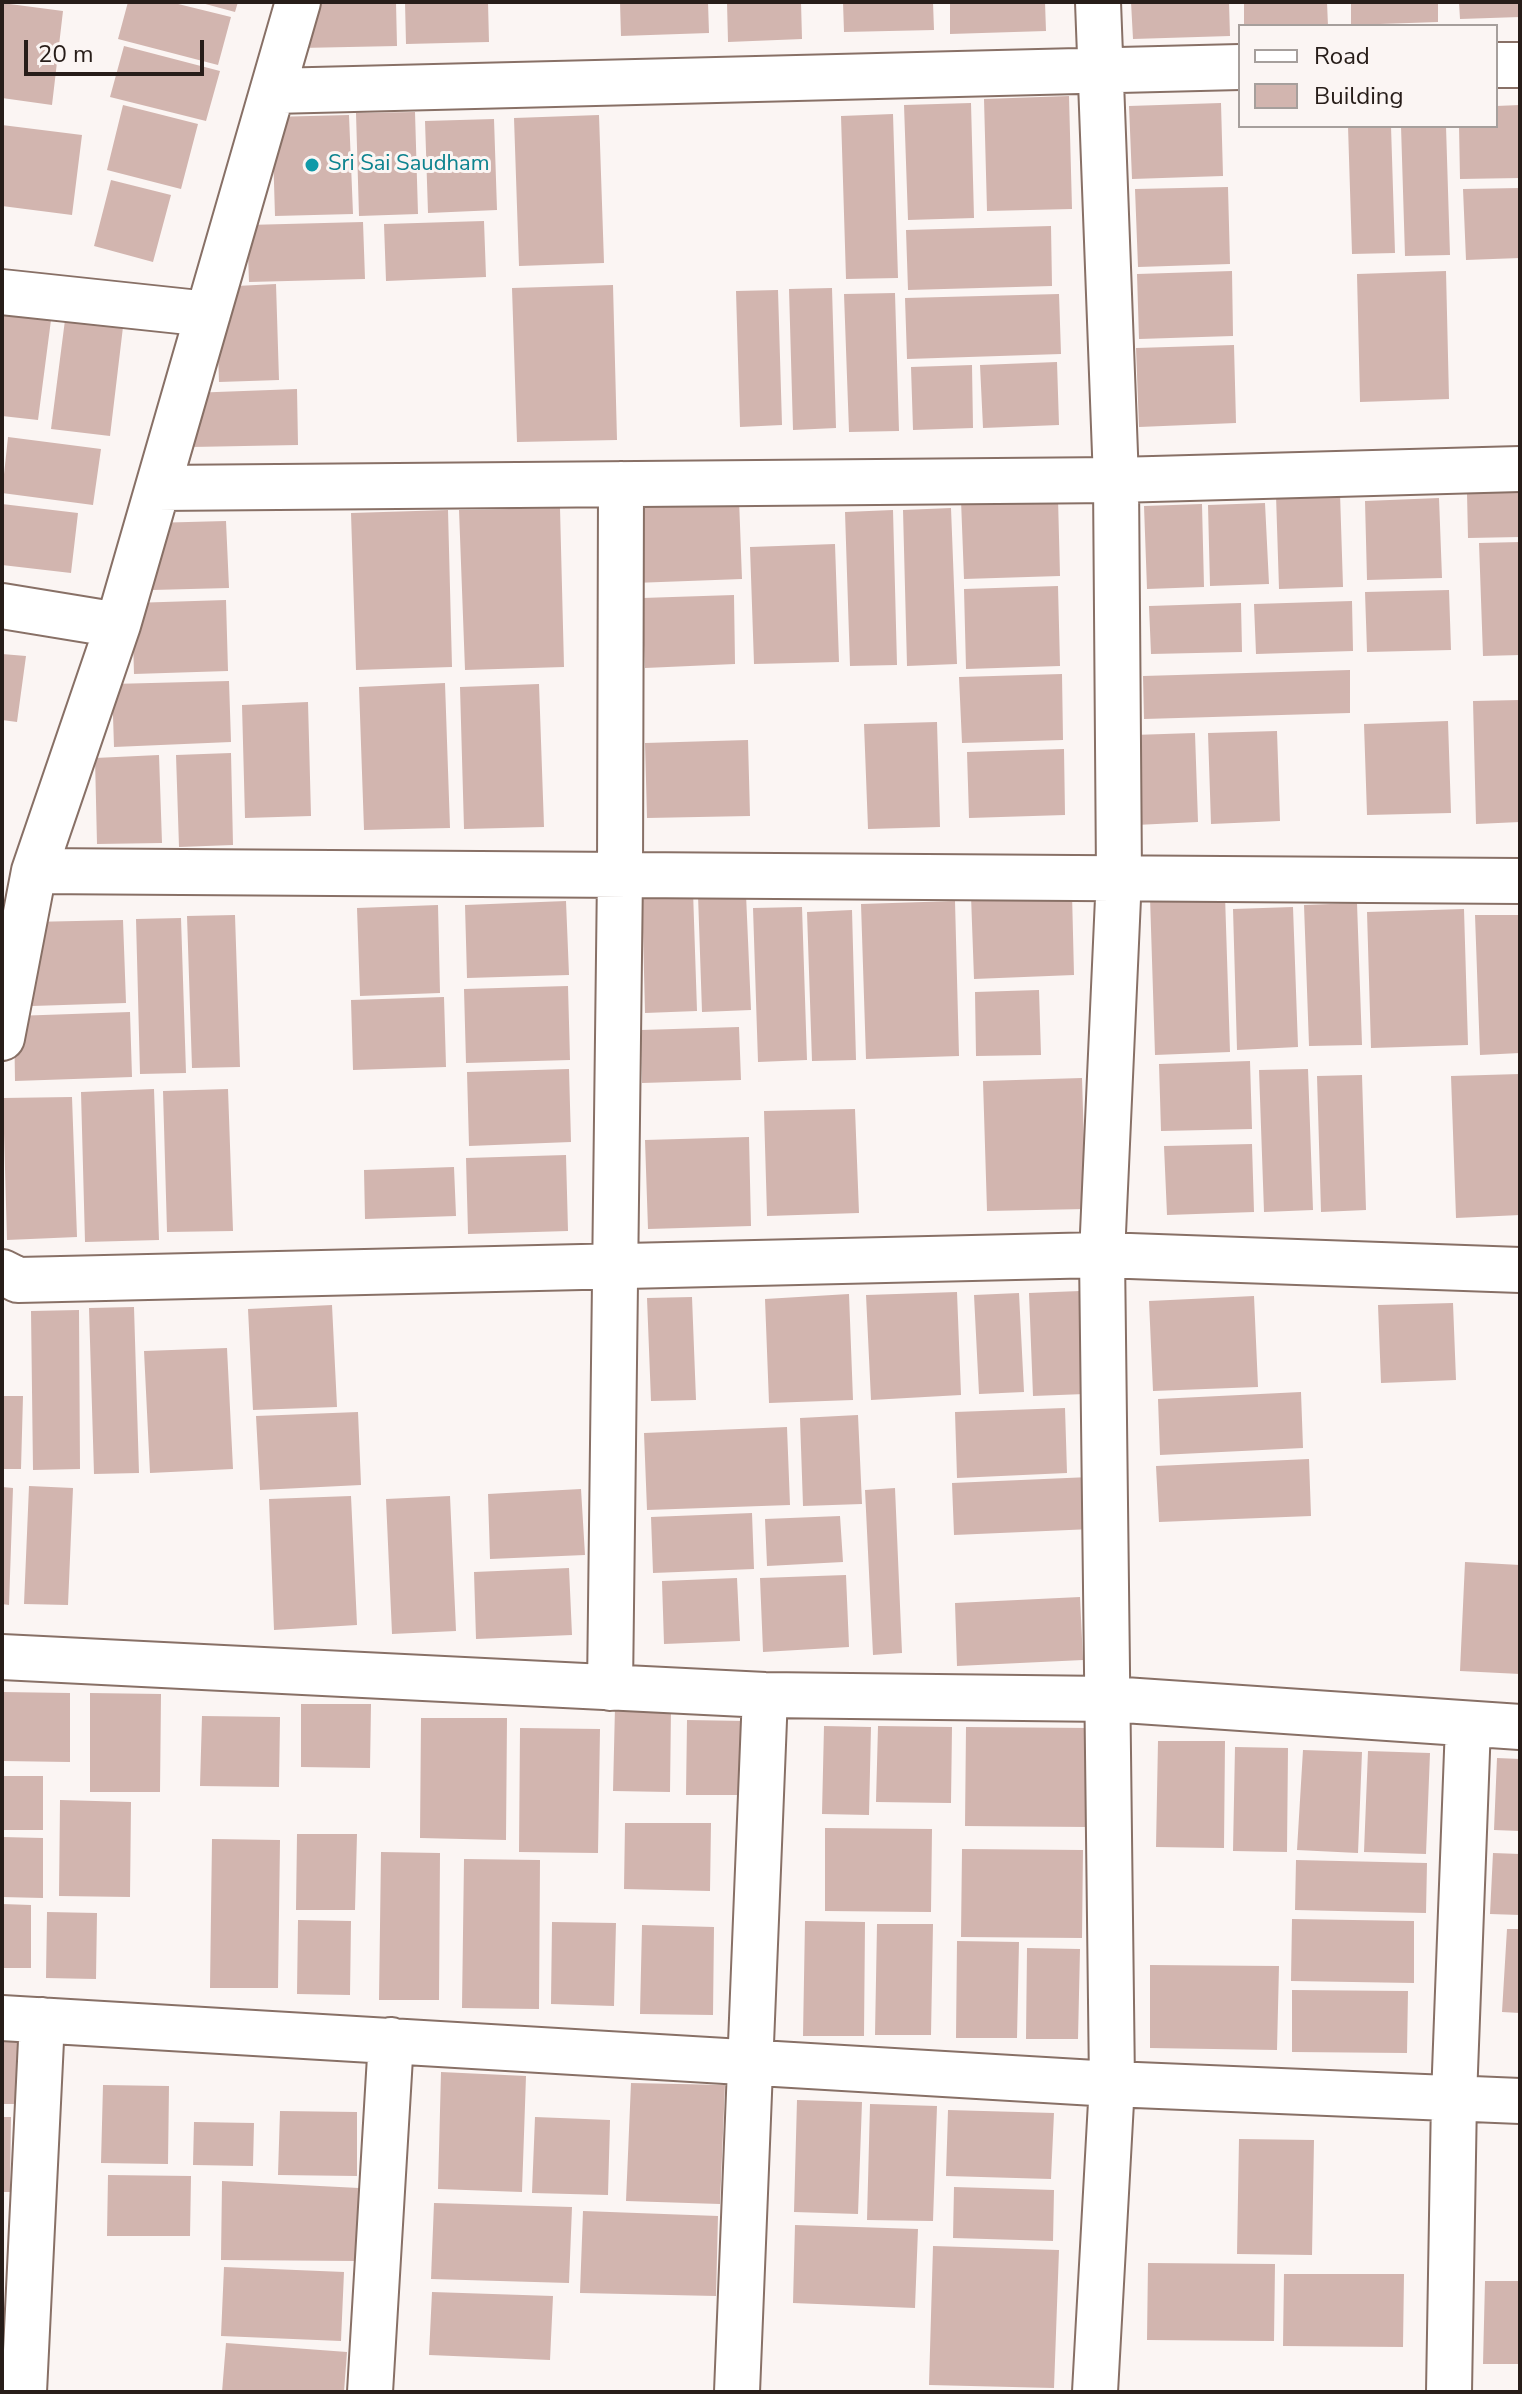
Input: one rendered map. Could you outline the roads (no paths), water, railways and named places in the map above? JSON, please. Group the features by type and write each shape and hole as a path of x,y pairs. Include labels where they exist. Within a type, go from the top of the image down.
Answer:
{"street":[{"path":"2,1038 34,871 118,625 298,2"},
{"path":"1095,2392 1112,2084 1102,1255 1119,876 1116,480 1098,68 1098,2"},
{"path":"1498,65 1520,65"},
{"path":"273,91 1098,68 1238,67"},
{"path":"2,292 208,314"},
{"path":"158,488 1116,480 1520,469"},
{"path":"610,1688 617,1265 621,484"},
{"path":"2,606 118,625"},
{"path":"34,871 1520,881"},
{"path":"2,1272 18,1280 1102,1255 1520,1270"},
{"path":"2,1657 765,1695 1109,1699 1520,1727"},
{"path":"737,2392 765,1695"},
{"path":"1449,2392 1454,2098 1468,1725"},
{"path":"24,2392 22,2019 1112,2084 1520,2101"},
{"path":"370,2392 391,2040"}],"place":[{"name":"Sri Sai Saudham","path":"312,165"}]}
